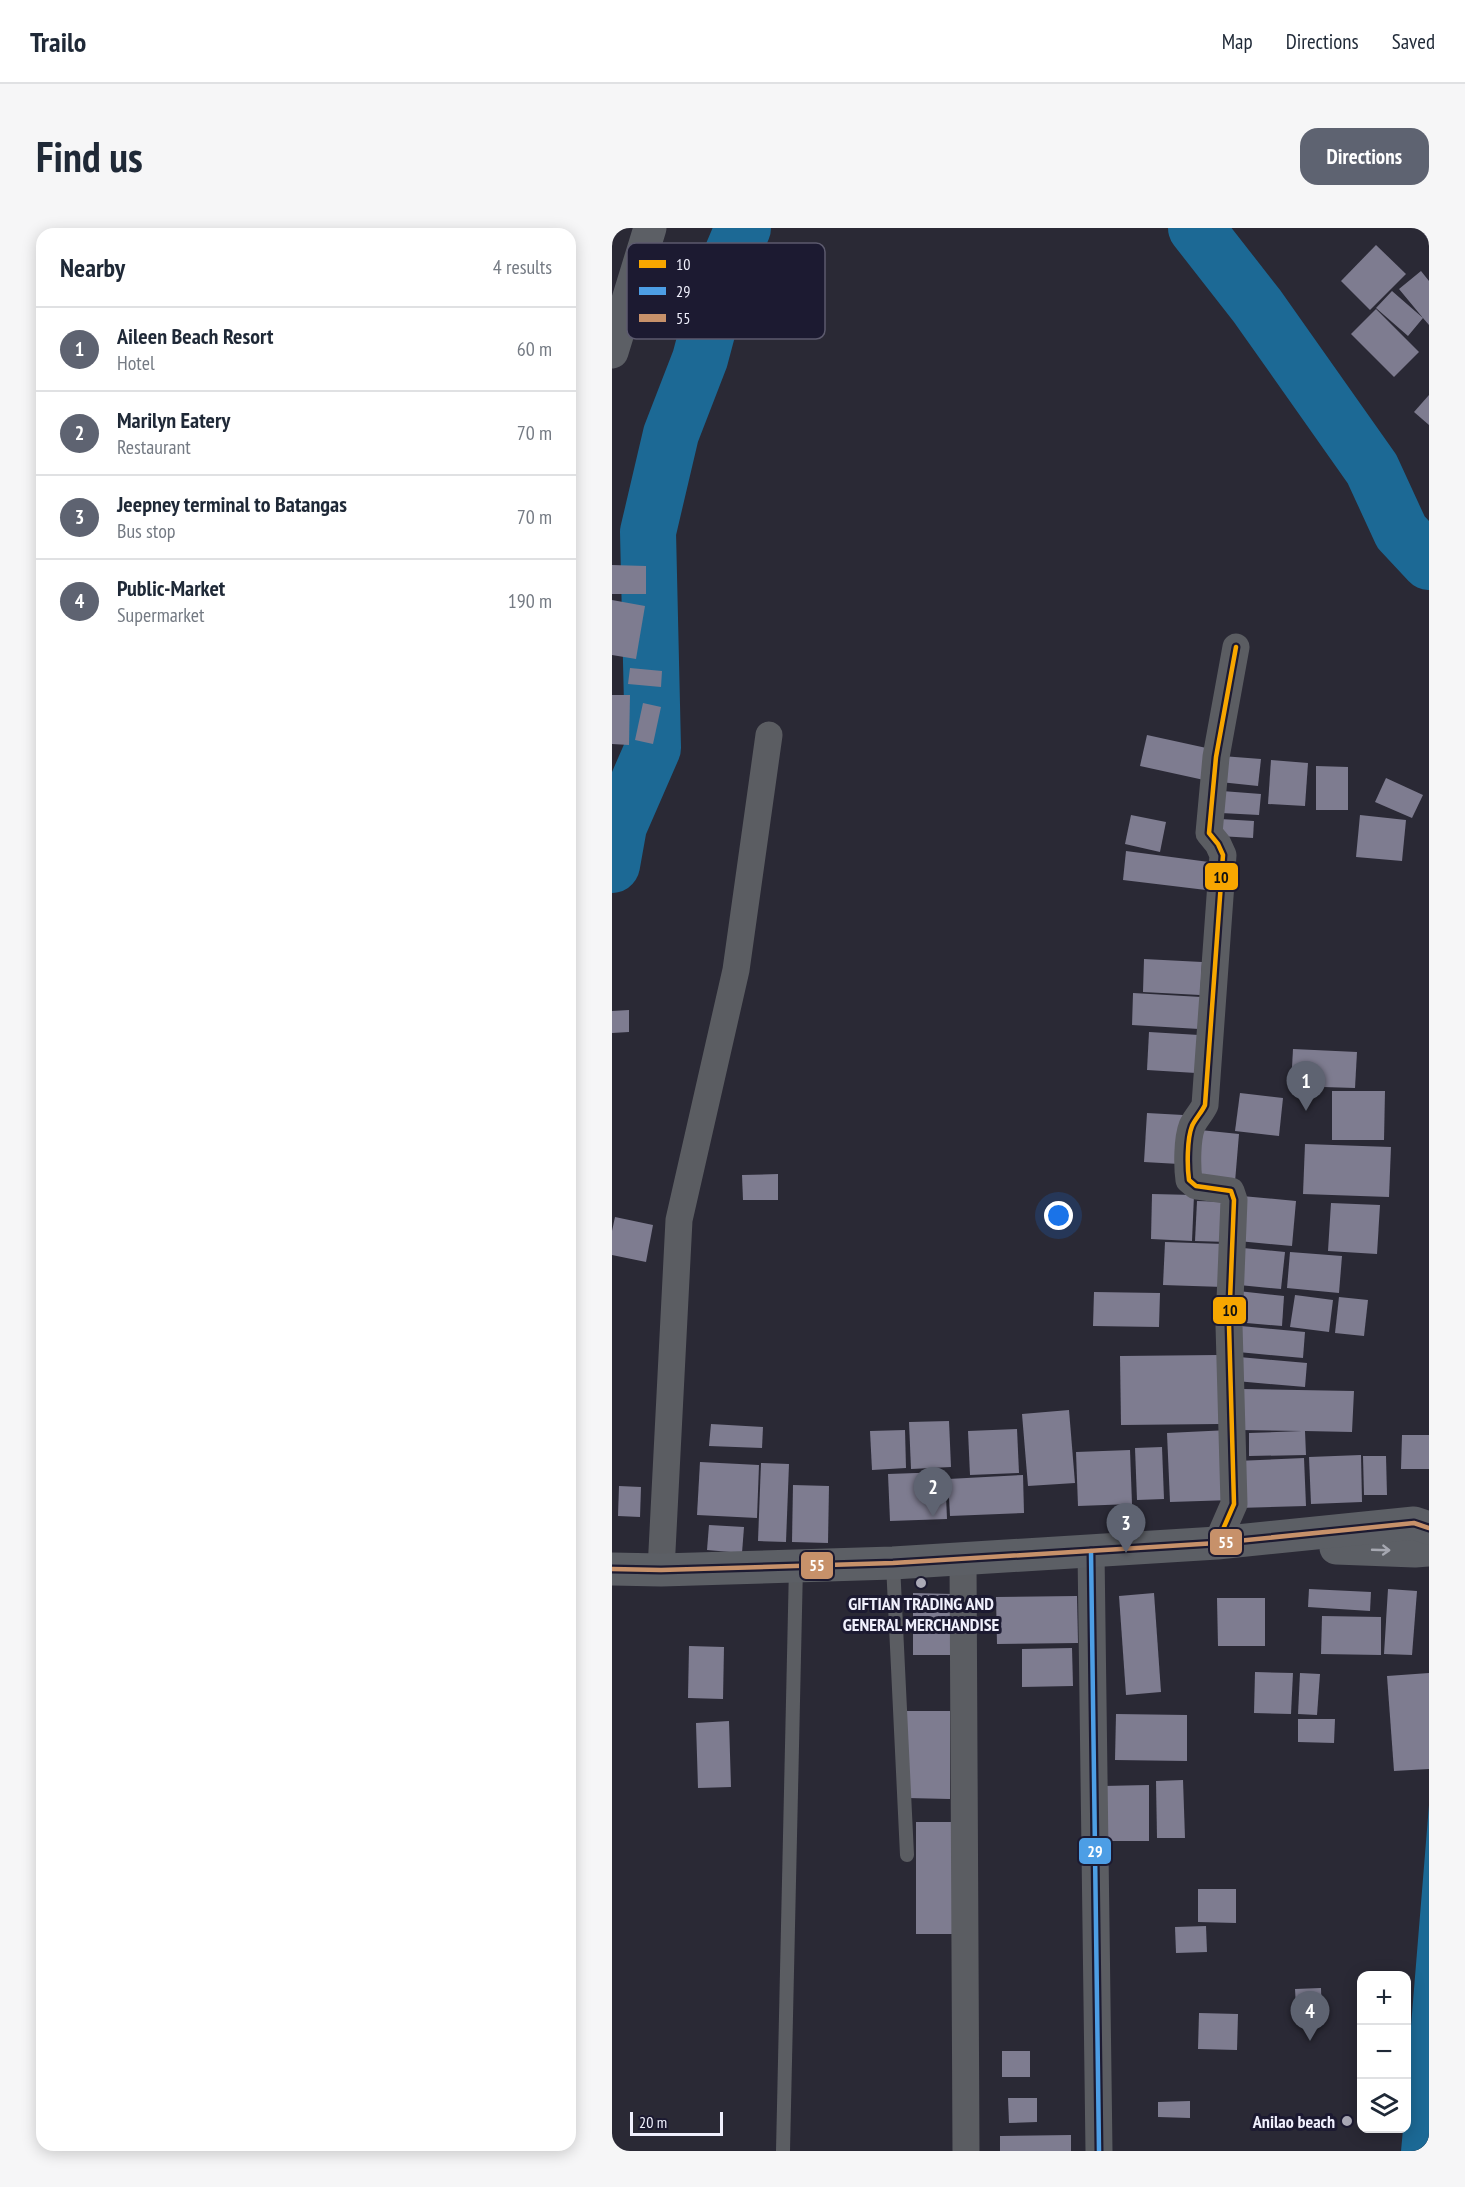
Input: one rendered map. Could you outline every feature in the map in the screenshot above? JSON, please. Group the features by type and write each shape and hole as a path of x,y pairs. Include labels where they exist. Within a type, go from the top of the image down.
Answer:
{"street":[{"path":"645,243 650,228"},
{"path":"612,352 627,303"},
{"path":"1217,1543 1234,1504 1229,1325 1234,1200 1231,1191 1196,1186 1189,1180 1187,1168 1192,1125 1200,1116 1205,1105 1223,855 1209,833 1216,757 1236,647"},
{"path":"661,1570 679,1220 736,970 769,735"},
{"path":"612,1569 661,1570 893,1563 1217,1543 1414,1523 1429,1528"},
{"path":"1217,1543 1429,1550"},
{"path":"1091,1551 1099,2151"},
{"path":"963,1558 966,2151"}],"lane":[{"path":"893,1563 907,1855"},
{"path":"783,2151 796,1566"}],"water":[{"path":"1429,1805 1429,2151 1401,2151 1403,2133 1411,2133 1411,2026"}],"building":[{"path":"1420,228 1429,228 1429,241"},
{"path":"1376,245 1406,274 1370,310 1341,281"},
{"path":"1421,271 1429,281 1429,325 1399,289"},
{"path":"1392,291 1423,318 1408,336 1376,308"},
{"path":"1376,309 1419,352 1394,377 1351,334"},
{"path":"1429,395 1429,425 1414,412"},
{"path":"612,565 646,566 646,594 612,594"},
{"path":"612,600 645,606 636,659 612,655"},
{"path":"630,668 662,671 661,687 628,684"},
{"path":"612,695 630,695 629,745 612,744"},
{"path":"643,703 661,707 653,744 635,740"},
{"path":"1147,735 1211,749 1204,780 1140,766"},
{"path":"1222,756 1261,759 1258,786 1220,782"},
{"path":"1271,760 1308,763 1305,806 1268,804"},
{"path":"1316,766 1348,767 1348,810 1316,810"},
{"path":"1386,778 1423,795 1412,818 1375,802"},
{"path":"1222,791 1261,794 1259,815 1221,813"},
{"path":"1131,815 1166,822 1160,852 1125,844"},
{"path":"1360,815 1406,820 1402,861 1356,857"},
{"path":"1220,819 1254,821 1253,838 1219,836"},
{"path":"1126,851 1209,862 1206,890 1123,880"},
{"path":"1144,959 1202,962 1200,995 1143,992"},
{"path":"1133,993 1201,997 1199,1029 1132,1025"},
{"path":"629,1010 629,1032 612,1033 612,1011"},
{"path":"1149,1032 1199,1035 1196,1073 1147,1070"},
{"path":"1293,1049 1357,1052 1355,1088 1291,1086"},
{"path":"1332,1091 1385,1091 1384,1140 1332,1140"},
{"path":"1240,1093 1283,1098 1279,1136 1235,1131"},
{"path":"1147,1113 1183,1115 1179,1164 1144,1162"},
{"path":"1200,1130 1239,1134 1235,1182 1196,1179"},
{"path":"1305,1144 1391,1147 1389,1197 1303,1194"},
{"path":"778,1174 778,1200 743,1200 742,1175"},
{"path":"1152,1194 1194,1195 1192,1241 1151,1239"},
{"path":"1242,1196 1296,1201 1292,1246 1238,1241"},
{"path":"1197,1201 1229,1202 1228,1242 1195,1241"},
{"path":"1331,1203 1380,1205 1377,1254 1328,1251"},
{"path":"615,1217 653,1225 646,1262 612,1255 612,1231"},
{"path":"1165,1242 1224,1244 1223,1287 1163,1285"},
{"path":"1243,1248 1285,1252 1281,1289 1239,1285"},
{"path":"1290,1252 1342,1256 1339,1293 1287,1288"},
{"path":"1238,1291 1284,1296 1282,1326 1235,1322"},
{"path":"1094,1292 1160,1293 1159,1327 1093,1326"},
{"path":"1295,1295 1333,1300 1329,1332 1290,1327"},
{"path":"1339,1297 1368,1300 1364,1336 1335,1333"},
{"path":"1241,1326 1305,1332 1303,1358 1238,1352"},
{"path":"1218,1355 1219,1424 1121,1425 1120,1356"},
{"path":"1239,1357 1307,1363 1305,1387 1236,1381"},
{"path":"1242,1389 1354,1391 1352,1432 1305,1431 1306,1455 1249,1456 1249,1433 1302,1431 1241,1430"},
{"path":"1069,1410 1075,1483 1028,1486 1022,1414"},
{"path":"949,1421 951,1467 911,1469 909,1422"},
{"path":"711,1424 763,1427 762,1448 709,1446"},
{"path":"1017,1429 1019,1473 970,1475 968,1431"},
{"path":"905,1430 906,1468 872,1470 870,1431"},
{"path":"1229,1430 1232,1500 1170,1502 1167,1433"},
{"path":"1402,1435 1429,1435 1429,1469 1401,1469"},
{"path":"1162,1447 1164,1499 1137,1500 1135,1448"},
{"path":"1130,1450 1132,1504 1078,1506 1076,1452"},
{"path":"1361,1455 1362,1502 1311,1504 1309,1457"},
{"path":"1363,1456 1386,1456 1387,1495 1364,1495"},
{"path":"1304,1458 1306,1506 1238,1508 1236,1461"},
{"path":"700,1462 759,1465 757,1518 697,1515"},
{"path":"761,1463 789,1464 786,1542 758,1541"},
{"path":"945,1472 947,1519 890,1521 888,1474"},
{"path":"1023,1475 1024,1513 950,1516 948,1479"},
{"path":"793,1485 829,1486 828,1543 792,1542"},
{"path":"619,1486 641,1487 640,1517 618,1516"},
{"path":"709,1525 744,1527 742,1553 707,1550"},
{"path":"1309,1589 1371,1592 1370,1611 1308,1607"},
{"path":"1388,1589 1417,1591 1412,1655 1384,1654"},
{"path":"913,1593 953,1594 953,1655 913,1655"},
{"path":"1154,1593 1161,1692 1126,1695 1119,1596"},
{"path":"1077,1596 1078,1643 997,1644 996,1597"},
{"path":"1217,1598 1265,1598 1265,1646 1218,1646"},
{"path":"1322,1616 1381,1617 1381,1655 1321,1654"},
{"path":"689,1646 724,1647 723,1699 688,1698"},
{"path":"1072,1648 1073,1686 1022,1687 1022,1649"},
{"path":"1255,1672 1293,1673 1291,1714 1254,1713"},
{"path":"1300,1673 1320,1674 1317,1715 1298,1714"},
{"path":"1429,1673 1429,1769 1394,1771 1387,1676"},
{"path":"907,1711 950,1711 950,1799 907,1798"},
{"path":"1116,1714 1187,1715 1187,1761 1115,1760"},
{"path":"1298,1719 1335,1719 1334,1743 1298,1742"},
{"path":"729,1721 731,1787 698,1788 696,1723"},
{"path":"1183,1780 1185,1838 1157,1838 1156,1781"},
{"path":"1149,1785 1149,1841 1103,1841 1103,1786"},
{"path":"916,1822 960,1822 960,1934 916,1934"},
{"path":"1198,1889 1236,1889 1236,1923 1198,1922"},
{"path":"1206,1926 1207,1952 1176,1953 1175,1927"},
{"path":"1321,1988 1322,2023 1297,2024 1295,1989"},
{"path":"1199,2013 1238,2014 1237,2050 1198,2049"},
{"path":"1002,2051 1030,2051 1030,2077 1002,2077"},
{"path":"1008,2098 1037,2098 1037,2122 1009,2123"},
{"path":"1190,2101 1190,2118 1158,2117 1158,2102"},
{"path":"1071,2135 1071,2151 1000,2151 1000,2136"}],"waterway":[{"path":"737,243 743,228"},
{"path":"1196,228 1257,306 1372,469 1401,532 1429,562"},
{"path":"612,865 619,826 653,748 648,532 671,434 705,339"}],"transit line":[{"name":"10","path":"1217,1543 1234,1504 1229,1325 1234,1200 1231,1191 1196,1186 1189,1180 1188,1153 1192,1126 1205,1105 1223,855 1209,833 1216,757 1236,647"},
{"name":"55","path":"612,1569 661,1570 893,1563 1217,1543 1414,1523 1429,1528"},
{"name":"29","path":"1091,1551 1099,2151"}],"place":[{"name":"Aileen Beach Resort","path":"1306,1111"},
{"name":"Marilyn Eatery","path":"933,1517"},
{"name":"Jeepney terminal to Batangas","path":"1126,1553"},
{"name":"GIFTIAN TRADING AND GENERAL MERCHANDISE","path":"921,1583"},
{"name":"Public-Market","path":"1310,2041"},
{"name":"Anilao beach","path":"1347,2121"}]}
